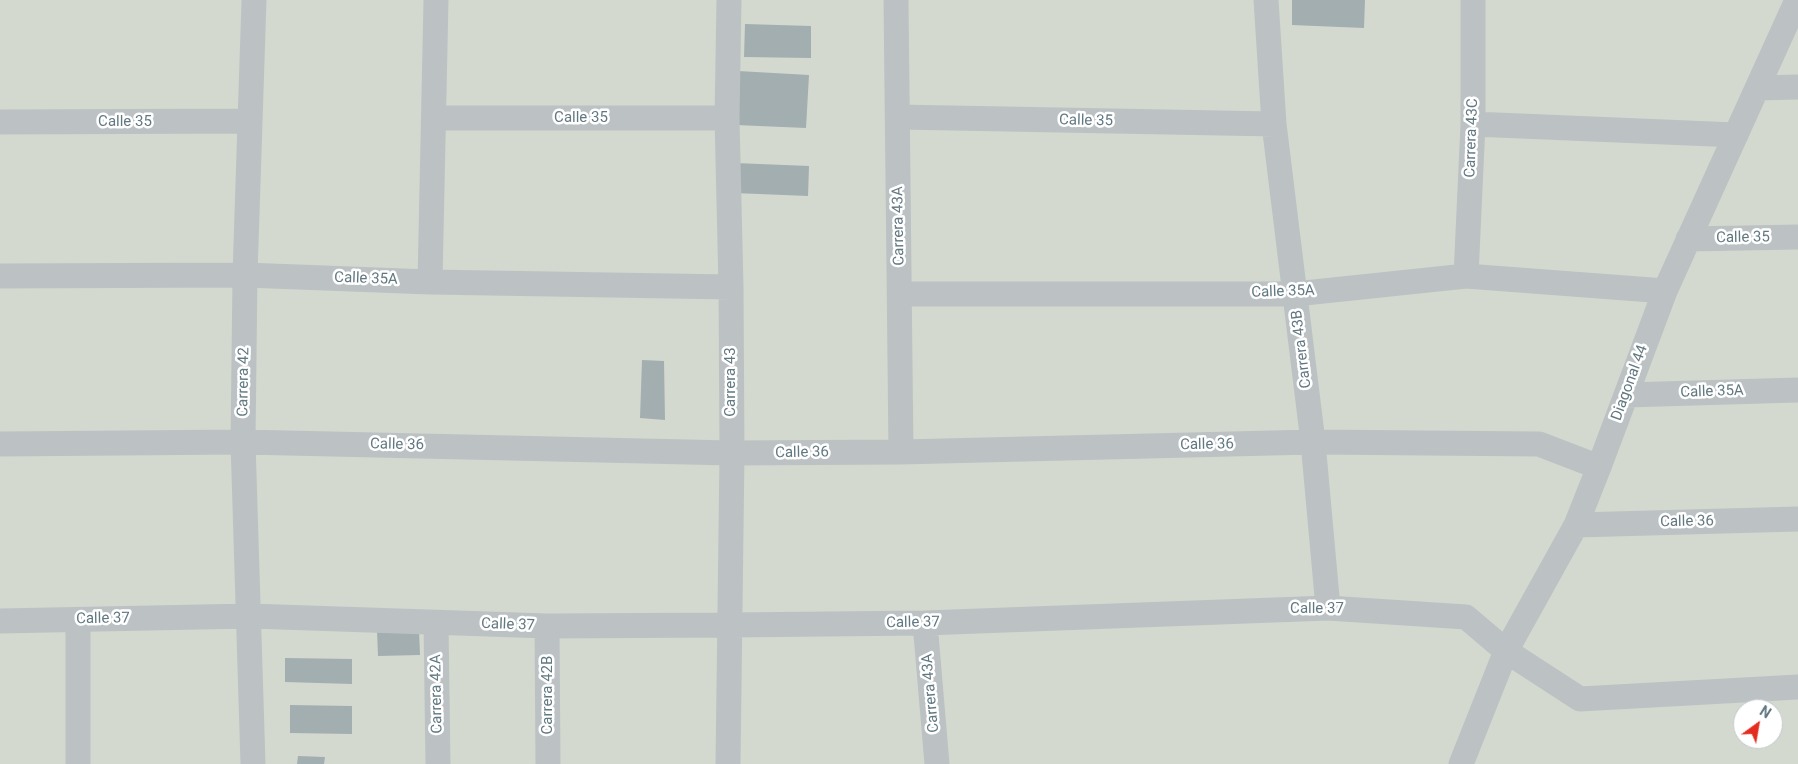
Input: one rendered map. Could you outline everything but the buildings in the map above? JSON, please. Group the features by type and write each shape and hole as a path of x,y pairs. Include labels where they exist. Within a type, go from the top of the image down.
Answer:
{"street":[{"name":"Carrera 42","path":"254,0 245,275 243,442 254,764"},
{"path":"430,282 436,0"},
{"name":"Carrera 43","path":"728,764 732,453 727,118 729,0"},
{"name":"Carrera 43A","path":"896,0 901,452"},
{"name":"Carrera 43B","path":"1266,0 1274,124 1313,442 1328,608"},
{"name":"Carrera 43C","path":"1466,276 1473,124 1473,0"},
{"name":"Diagonal 44","path":"1461,764 1506,651 1576,525 1665,291 1797,0"},
{"path":"1757,88 1798,87"},
{"name":"Calle 35","path":"898,117 1274,124"},
{"name":"Calle 35","path":"434,118 727,118"},
{"name":"Calle 35","path":"0,122 250,121"},
{"path":"1473,124 1736,136"},
{"name":"Calle 35","path":"1688,239 1798,237"},
{"name":"Calle 35A","path":"0,276 245,275 430,282 731,287"},
{"name":"Calle 35A","path":"900,294 1295,294 1466,276 1665,291"},
{"name":"Calle 35A","path":"1626,395 1798,390"},
{"name":"Calle 36","path":"0,444 243,442 732,453 901,452 1313,442 1538,444 1599,467"},
{"name":"Calle 36","path":"1576,525 1798,519"},
{"name":"Calle 37","path":"0,621 250,616 547,626 730,625 925,623 1328,608 1466,617 1506,651 1580,699 1798,686"},
{"path":"78,620 78,764"},
{"name":"Carrera 42A","path":"436,623 438,764"},
{"name":"Carrera 43A","path":"925,623 937,764"},
{"name":"Carrera 42B","path":"547,626 548,764"}],"shaded area":[{"path":"0,0 1798,0 1798,764 0,764"}]}
